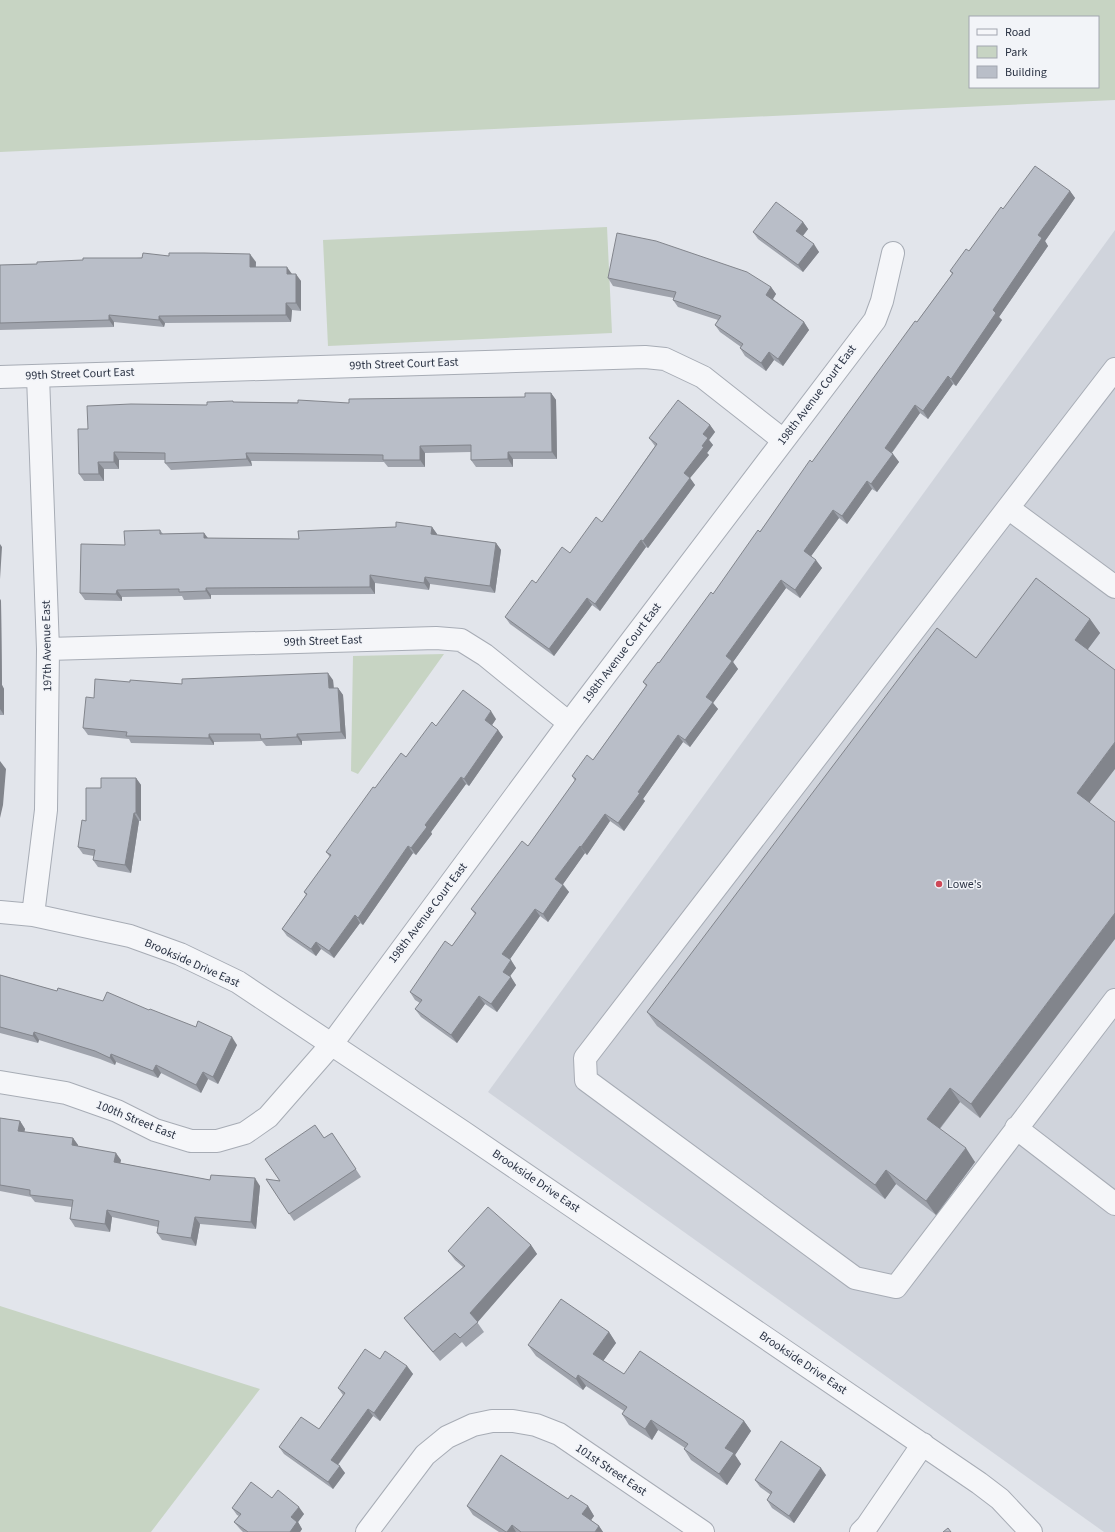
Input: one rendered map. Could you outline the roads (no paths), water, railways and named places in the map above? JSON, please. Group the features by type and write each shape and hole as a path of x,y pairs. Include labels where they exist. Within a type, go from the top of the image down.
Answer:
{"street":[{"name":"198th Avenue Court East","path":"331,1045 570,723 875,320 882,301 892,253"},
{"name":"99th Street Court East","path":"0,377 645,357 665,359 703,377 783,440"},
{"path":"1115,369 585,1058 586,1080 855,1278 896,1287 1115,1000"},
{"name":"197th Avenue East","path":"33,915 46,810 48,649 38,376"},
{"path":"1008,508 1115,587"},
{"name":"99th Street East","path":"48,649 436,638 461,640 485,655 570,723"},
{"name":"Brookside Drive East","path":"0,912 33,915 130,936 180,954 238,982 470,1136 923,1444 1000,1499 1031,1532"},
{"name":"100th Street East","path":"0,1082 66,1093 117,1111 155,1130 191,1141 217,1141 245,1132 268,1117 331,1045"},
{"path":"1016,1128 1115,1204"},
{"name":"101st Street East","path":"367,1532 425,1455 448,1437 474,1425 492,1421 513,1421 536,1425 558,1434 703,1532"},
{"path":"861,1532 867,1526 923,1444"}],"place":[{"name":"Lowe's","path":"939,884"}]}
